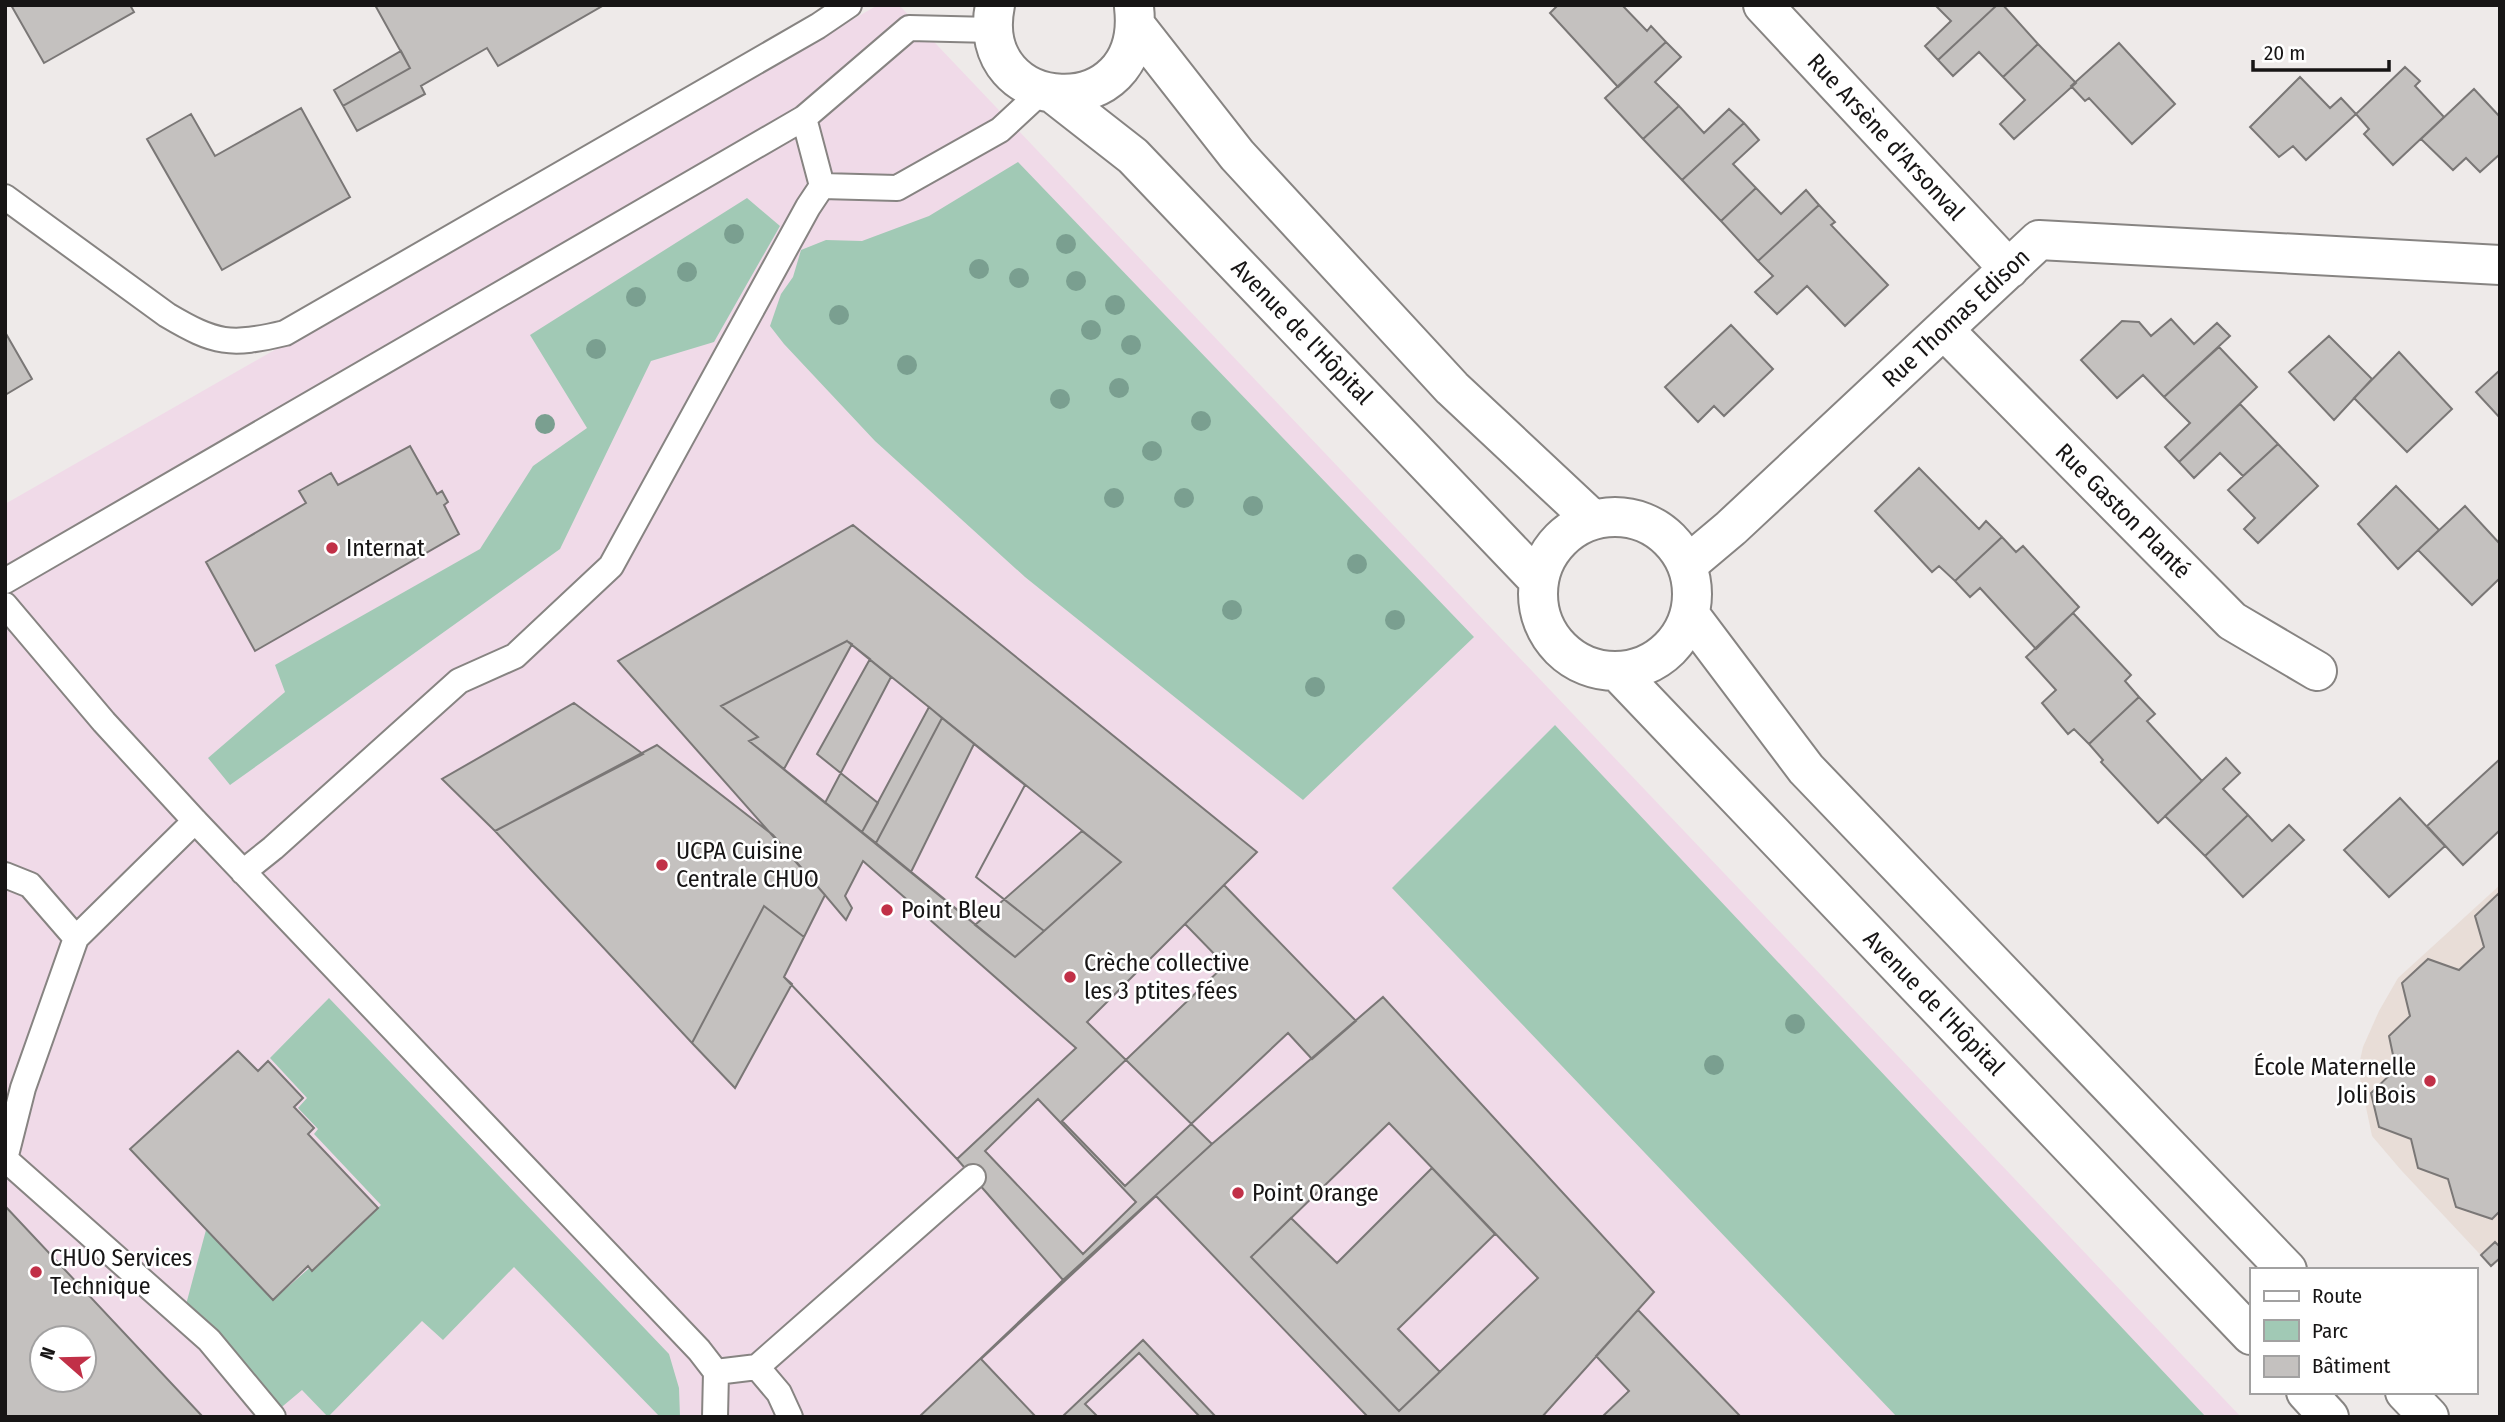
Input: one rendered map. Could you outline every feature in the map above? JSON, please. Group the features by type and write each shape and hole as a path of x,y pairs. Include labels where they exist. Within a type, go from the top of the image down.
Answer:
{"street":[{"name":"Rue Arsène d'Arsonval","path":"1763,5 2009,269"},
{"name":"Avenue de l'Hôpital","path":"993,12 997,50 1008,69 1023,83 1048,93 1133,156 1539,581"},
{"path":"1048,93 1079,94 1101,85 1119,69 1131,49 1135,15"},
{"path":"1135,15 1237,155 1452,388 1593,520"},
{"name":"Rue Thomas Edison","path":"1686,565 1731,528 2039,240 2500,265"},
{"name":"Rue Gaston Planté","path":"1944,330 2232,621 2317,671"},
{"path":"1615,517 1638,521 1658,530 1675,546 1686,565 1692,598 1689,615 1679,637 1663,655 1642,667 1617,671 1594,668 1573,659 1555,643 1543,623 1539,581 1546,561 1558,543 1574,529 1593,520 1615,517"},
{"path":"1689,615 1806,769 2285,1268"},
{"name":"Avenue de l'Hôpital","path":"1617,671 2250,1334"},
{"path":"2308,1394 2329,1417"},
{"path":"2407,1394 2429,1417"}],"lane":[{"path":"5,197 176,321 214,340 250,341 285,333 818,26 849,5"},
{"path":"5,582 804,118 909,28 993,12"},
{"path":"822,186 897,188 1000,130 1048,93"},
{"path":"243,872 273,849 459,681 515,656 611,566 822,186 804,118"},
{"path":"5,604 104,722 195,821 699,1350 716,1372 715,1417"},
{"path":"195,821 76,938 23,1088 5,1159 209,1340 273,1417"},
{"path":"5,875 30,885 76,938"},
{"path":"5,1126 23,1088"},
{"path":"716,1372 757,1367 973,1177"},
{"path":"757,1367 779,1393 790,1417"}],"shaded area":[{"path":"878,5 899,5 2241,1417 5,1417 5,504"},
{"name":"École Maternelle Joli Bois","path":"2500,885 2500,1258 2491,1266 2372,1136 2358,1069 2363,1047 2398,978"}],"green space":[{"path":"1018,162 1474,637 1303,800 1025,577 875,441 770,326 781,294 793,277 801,250 826,240 862,241 929,216"},
{"path":"747,198 780,226 714,342 651,361 560,549 230,785 208,758 285,692 275,665 480,549 533,466 587,428 530,335"},
{"path":"1555,725 2206,1417 1897,1417 1392,888"},
{"path":"329,998 669,1354 679,1388 680,1417 660,1417 514,1267 443,1340 422,1321 328,1417 302,1390 277,1411 184,1312 206,1230 273,1300 381,1205 314,1134 318,1129 298,1108 307,1098 270,1058"}],"building":[{"path":"11,5 130,5 134,12 44,63"},
{"path":"375,5 604,5 498,66 487,48 421,86 425,94 357,131 343,106 410,68"},
{"path":"1558,5 1622,5 1647,31 1651,26 1666,42 1618,87 1550,13"},
{"path":"1935,5 1997,5 1938,60 1925,46 1951,21"},
{"path":"1997,5 2003,5 2038,44 2003,77 1979,52 1953,76 1938,60"},
{"path":"1666,42 1681,57 1655,82 1679,106 1643,139 1605,98"},
{"path":"2119,43 2175,104 2132,144 2089,98 2085,101 2071,86"},
{"path":"2038,44 2076,83 2014,139 2000,124 2025,100 2003,77"},
{"path":"401,51 410,68 343,106 334,90"},
{"path":"2405,67 2420,81 2415,86 2444,117 2393,165 2364,134 2369,129 2356,114"},
{"path":"2300,77 2330,108 2341,98 2356,114 2306,160 2293,146 2279,157 2250,127"},
{"path":"2474,89 2500,117 2500,154 2480,172 2466,158 2453,170 2421,139"},
{"path":"1679,106 1704,133 1729,109 1744,123 1682,180 1643,139"},
{"path":"301,108 350,197 222,270 147,139 191,114 215,156"},
{"path":"1744,123 1759,140 1733,164 1756,188 1721,221 1682,180"},
{"path":"1756,188 1781,214 1806,190 1819,205 1758,261 1721,221"},
{"path":"1819,205 1835,222 1831,225 1888,285 1845,326 1807,286 1777,314 1755,292 1773,276 1758,261"},
{"path":"2171,319 2194,344 2217,323 2230,336 2164,397 2143,375 2117,398 2081,360 2122,321 2139,322 2151,336"},
{"path":"1731,325 1773,369 1724,416 1714,406 1698,422 1665,387"},
{"path":"5,332 32,379 5,395"},
{"path":"2329,336 2372,379 2334,420 2289,372"},
{"path":"2219,347 2257,387 2179,462 2165,447 2190,423 2164,397"},
{"path":"2399,352 2452,409 2407,452 2354,398"},
{"path":"2500,370 2500,418 2476,392"},
{"path":"2240,404 2278,444 2243,476 2220,453 2194,478 2179,462"},
{"path":"2278,444 2318,486 2258,543 2244,529 2255,518 2228,490"},
{"name":"Internat","path":"410,446 437,494 442,491 448,502 444,505 459,534 255,651 206,562 306,503 299,491 331,473 338,485"},
{"path":"1919,468 1979,529 1986,521 2002,537 1955,581 1939,566 1932,572 1875,511"},
{"path":"2396,486 2439,530 2398,569 2358,524"},
{"path":"2465,506 2500,544 2500,578 2472,605 2418,550"},
{"name":"Point Bleu","path":"853,525 1257,852 1087,1022 1212,1144 1063,1280 957,1159 784,977 825,895 618,661","holes":["847,641 1121,862 1015,957 749,741 758,737 721,706","1038,1099 1136,1202 1083,1254 985,1151"]},
{"path":"2002,537 2016,552 2023,546 2079,607 2036,649 1980,588 1970,597 1955,581"},
{"path":"2073,613 2131,675 2125,681 2139,697 2089,744 2074,729 2068,734 2042,703 2056,690 2026,657"},
{"path":"847,641 852,644 784,769 749,741 758,737 721,706"},
{"path":"847,641 891,677 825,803 749,741 758,737 721,706"},
{"path":"847,641 870,659 817,754 878,803 862,832 749,741 758,737 721,706"},
{"path":"2139,697 2155,714 2147,721 2202,781 2158,823 2101,762 2103,760 2089,744"},
{"path":"574,703 643,754 495,831 442,779"},
{"path":"929,707 942,718 876,843 862,832"},
{"path":"942,718 1025,785 976,877 1044,931 1015,957 876,843"},
{"path":"974,744 1025,785 976,877 1044,931 1015,957 911,872"},
{"name":"UCPA Cuisine Centrale CHUO","path":"657,745 773,835 825,895 804,937 764,906 692,1043 495,831"},
{"path":"2226,758 2240,773 2223,789 2248,815 2205,856 2165,816"},
{"path":"2500,759 2500,830 2463,865 2427,826"},
{"path":"2400,798 2445,846 2389,897 2344,850"},
{"path":"2248,815 2272,841 2289,825 2304,840 2243,897 2205,856"},
{"path":"1082,831 1121,862 1015,957 975,925"},
{"path":"863,861 1076,1048 957,1159 784,977 825,895 846,920 852,908 845,896"},
{"path":"1224,885 1356,1021 1312,1059 1288,1033 1125,1186 1062,1121 1225,965 1185,924"},
{"name":"École Maternelle Joli Bois","path":"2499,893 2500,1211 2492,1219 2456,1207 2448,1179 2418,1168 2411,1139 2379,1127 2371,1093 2396,1069 2389,1036 2410,1016 2402,983 2428,959 2459,970 2484,947 2475,916"},
{"path":"764,906 804,937 784,977 792,984 735,1088 692,1043"},
{"name":"Point Orange","path":"1383,997 1654,1292 1542,1417 1200,1417 1139,1353 1085,1404 1098,1417 919,1417 1212,1144","holes":["1389,1123 1538,1278 1399,1411 1251,1257"]},
{"path":"238,1051 258,1071 268,1061 303,1098 294,1107 314,1128 308,1134 378,1208 312,1271 308,1266 273,1300 130,1149"},
{"path":"1432,1168 1495,1234 1398,1329 1440,1372 1399,1411 1251,1257 1291,1218 1337,1263"},
{"path":"1156,1196 1368,1417 1216,1417 1143,1340 1062,1417 1036,1417 981,1359"},
{"name":"CHUO Services Technique","path":"5,1206 203,1417 5,1417"},
{"path":"2495,1242 2500,1247 2500,1258 2491,1266 2481,1255"},
{"path":"1638,1310 1741,1417 1602,1417 1629,1391 1596,1356"}],"place":[{"name":"Internat","path":"332,548"},
{"name":"UCPA Cuisine Centrale CHUO","path":"662,865"},
{"name":"Point Bleu","path":"887,910"},
{"name":"Crèche collective les 3 ptites fées","path":"1070,977"},
{"name":"École Maternelle Joli Bois","path":"2430,1081"},
{"name":"Point Orange","path":"1238,1193"},
{"name":"CHUO Services Technique","path":"36,1272"}]}
